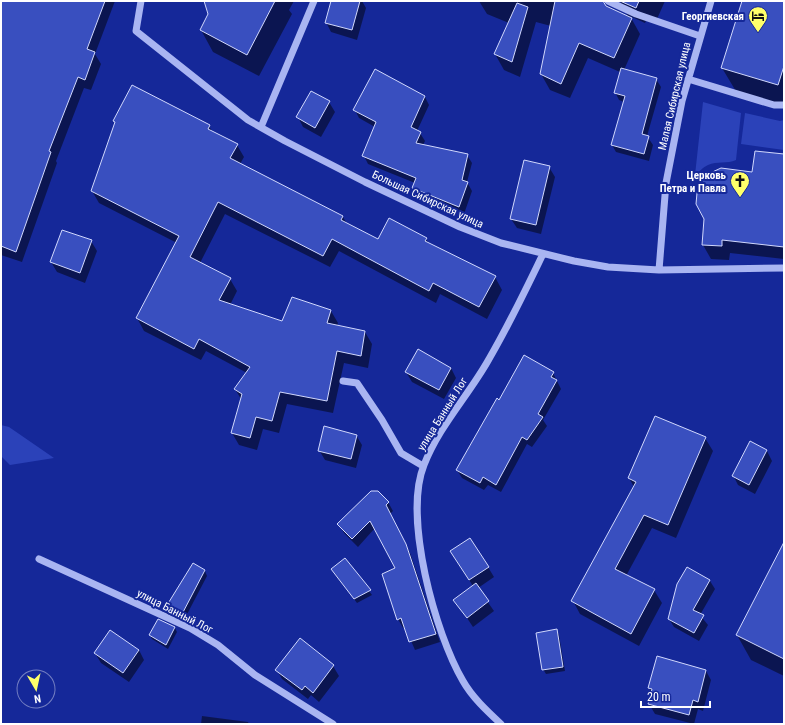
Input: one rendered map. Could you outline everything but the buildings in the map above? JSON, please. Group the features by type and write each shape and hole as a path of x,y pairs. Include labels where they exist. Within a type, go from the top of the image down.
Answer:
{"street":[{"name":"Большая Сибирская улица","path":"141,1 136,31 222,100 261,127 365,182 460,227 501,243 543,254 608,267 659,270 784,268"},
{"path":"261,127 314,1"},
{"path":"608,1 636,14 700,36"},
{"name":"Малая Сибирская улица","path":"659,270 666,183 688,79 711,1"},
{"path":"688,79 774,105 784,105"},
{"name":"улица Банный Лог","path":"501,724 476,699 463,681 446,644 432,600 419,544 419,486 423,466 444,427 489,360 543,254"},
{"path":"343,380 357,383 382,420 401,453 423,466"},
{"name":"улица Банный Лог","path":"39,559 190,628 218,645 255,675 333,724"}],"shaded area":[{"path":"703,102 741,113 736,160 708,165 695,175"},
{"path":"745,113 780,121 784,120 784,150 741,144"},
{"path":"1,425 9,427 54,458 10,465 1,456"}],"place":[{"name":"Георгиевская","path":"758,33"},
{"name":"Церковь Петра и Павла","path":"740,198"}]}
